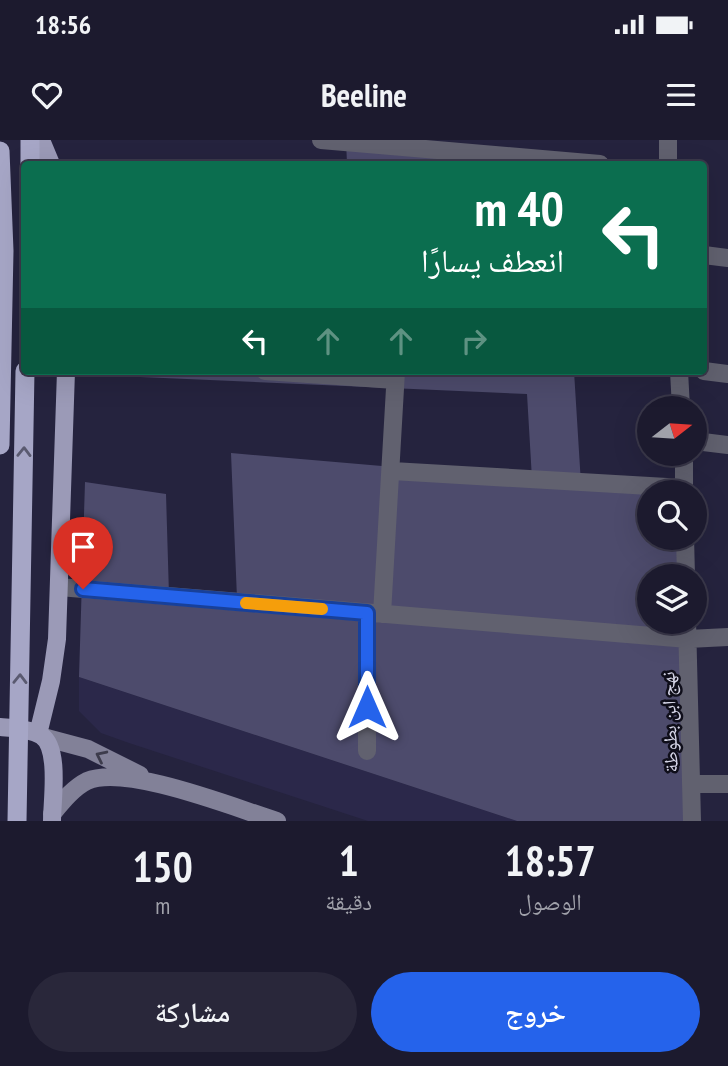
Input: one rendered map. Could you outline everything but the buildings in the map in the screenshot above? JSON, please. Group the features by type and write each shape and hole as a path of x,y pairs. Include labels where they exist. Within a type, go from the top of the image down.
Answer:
{"highway":[{"path":"30,140 30,161"},
{"path":"0,151 4,251 0,445"},
{"path":"17,821 25,375"}],"main road":[{"path":"41,140 50,161"},
{"path":"52,818 53,756 40,735 51,681 59,587 66,375"},
{"path":"0,727 88,749 156,783 265,819"},
{"path":"52,818 76,788 96,778 118,777 156,783"}],"street":[{"path":"321,140 404,151 555,161"},
{"path":"668,140 668,161"},
{"path":"707,255 728,258"},
{"path":"707,371 728,374"},
{"path":"367,751 374,614 392,471 395,376 369,375"},
{"path":"679,375 680,396"},
{"path":"707,442 728,445"},
{"path":"392,471 637,487"},
{"path":"59,587 374,614 637,627"},
{"path":"707,633 728,637"},
{"name":"نهج ابن بطوطة","path":"687,634 692,821"},
{"path":"692,784 728,784"}],"shaded area":[{"path":"346,140 535,161 347,161"},
{"path":"94,375 574,375 581,484 637,492 637,550 679,550 680,564 637,564 637,634 682,634 688,821 517,821 79,677 85,482 166,494 169,595 237,598 231,453 532,479 527,394"},
{"path":"79,677 517,821 368,821 129,743 101,733 79,711"}],"slow traffic":[{"path":"246,603 322,609"}],"route":[{"path":"83,589 367,613 367,707"}]}
